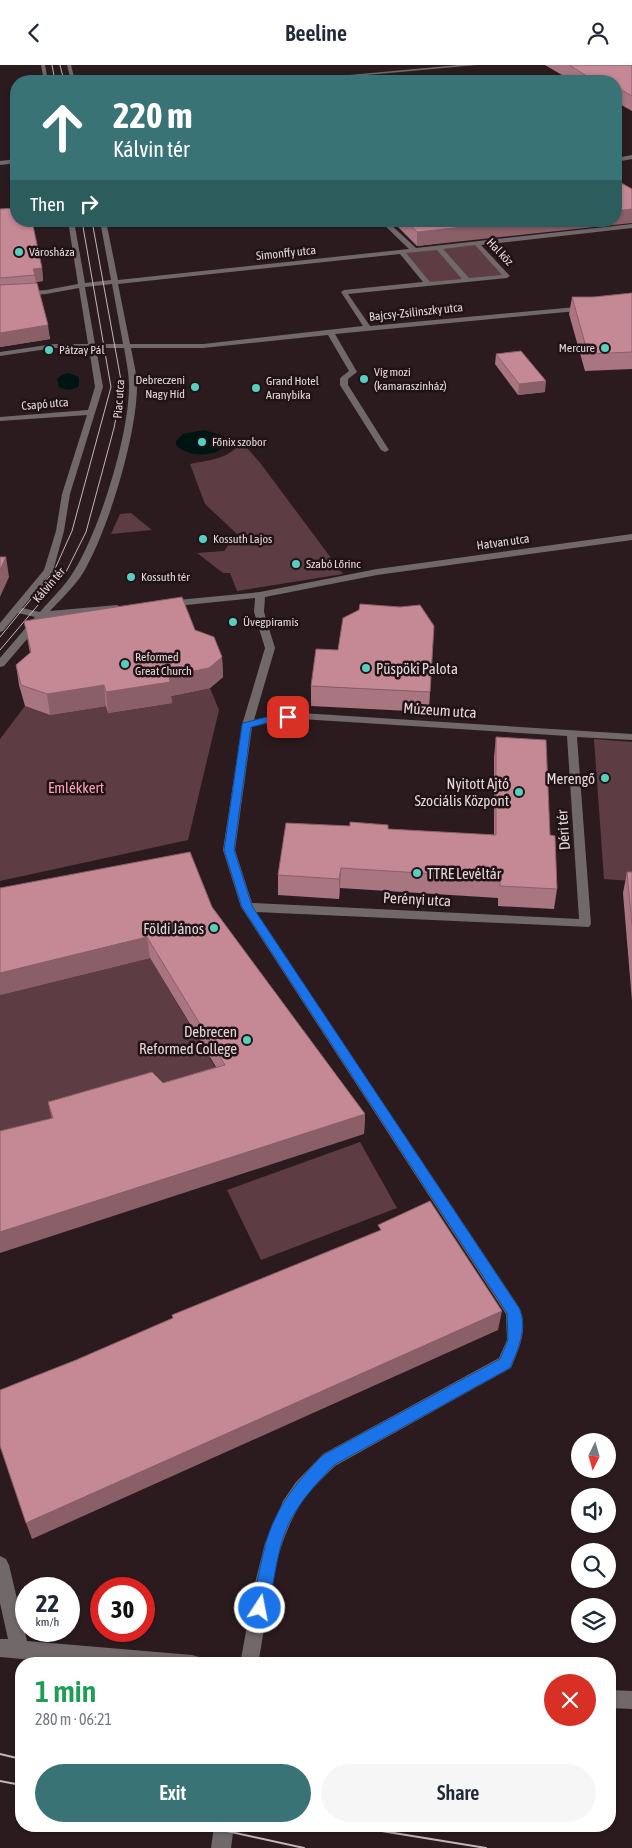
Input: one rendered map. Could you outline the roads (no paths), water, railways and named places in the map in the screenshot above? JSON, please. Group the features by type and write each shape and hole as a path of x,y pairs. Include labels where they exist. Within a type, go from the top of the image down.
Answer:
{"street":[{"path":"357,75 475,65"},
{"name":"Piac utca","path":"48,571 60,531 66,494 99,387 94,346 72,227"},
{"name":"Piac utca","path":"78,573 97,533 110,495 128,428 134,386 104,227"},
{"path":"389,227 414,250"},
{"path":"476,243 632,227"},
{"name":"Hal köz","path":"368,328 344,292 507,276 476,243 401,251"},
{"path":"438,247 467,280"},
{"path":"401,251 428,284"},
{"name":"Simonffy utca","path":"0,295 46,292 82,285 174,277 401,251"},
{"name":"Bajcsy-Zsilinszky utca","path":"0,354 54,345 203,347 368,328 593,307"},
{"path":"330,333 354,372 344,378 344,385 385,451"},
{"name":"Csapó utca","path":"0,419 92,412"},
{"name":"Hatvan utca","path":"260,595 377,572 632,537"},
{"name":"Kálvin tér","path":"0,629 48,571"},
{"name":"Kálvin tér","path":"0,664 78,573"},
{"path":"160,604 260,595 259,612 270,648 247,725 229,850 247,907 514,1312 515,1340 505,1363 328,1460 305,1483 289,1507 276,1534 250,1657"},
{"path":"41,615 131,607"},
{"name":"Kálvin tér","path":"17,610 41,615"},
{"name":"Múzeum utca","path":"247,725 275,718 301,716 632,737"},
{"name":"Déri tér","path":"572,734 585,924"},
{"name":"Perényi utca","path":"247,907 585,924"},
{"path":"0,1565 20,1650"},
{"path":"0,1648 106,1657"},
{"path":"616,1699 632,1700"},
{"path":"221,1848 223,1832"}],"tram line":[{"path":"52,65 54,75"},
{"path":"60,65 62,75"},
{"path":"0,637 54,571 72,531 111,387 83,227"},
{"path":"0,650 66,572 86,532 114,428 122,386 93,227"},
{"path":"0,1754 15,1758"},
{"path":"0,1781 15,1784"},
{"path":"231,1832 304,1848"},
{"path":"388,1832 486,1848"}],"place":[{"name":"Városháza","path":"19,252"},
{"name":"Mercure","path":"605,348"},
{"name":"Pátzay Pál","path":"49,350"},
{"name":"Víg mozi (kamaraszínház)","path":"364,379"},
{"name":"Debreczeni Nagy Híd","path":"195,387"},
{"name":"Grand Hotel Aranybika","path":"256,388"},
{"name":"Főnix szobor","path":"202,442"},
{"name":"Kossuth Lajos","path":"203,539"},
{"name":"Szabó Lőrinc","path":"296,564"},
{"name":"Kossuth tér","path":"131,577"},
{"name":"Üvegpiramis","path":"233,622"},
{"name":"Reformed Great Church","path":"125,664"},
{"name":"Püspöki Palota","path":"366,668"},
{"name":"Merengő","path":"605,778"},
{"name":"Nyitott Ajtó Szociális Központ","path":"519,792"},
{"name":"TTRE Levéltár","path":"417,873"},
{"name":"Földi János","path":"214,928"},
{"name":"Debrecen Reformed College","path":"247,1040"}],"park label":[{"name":"Emlékkert","path":"76,787"}]}
